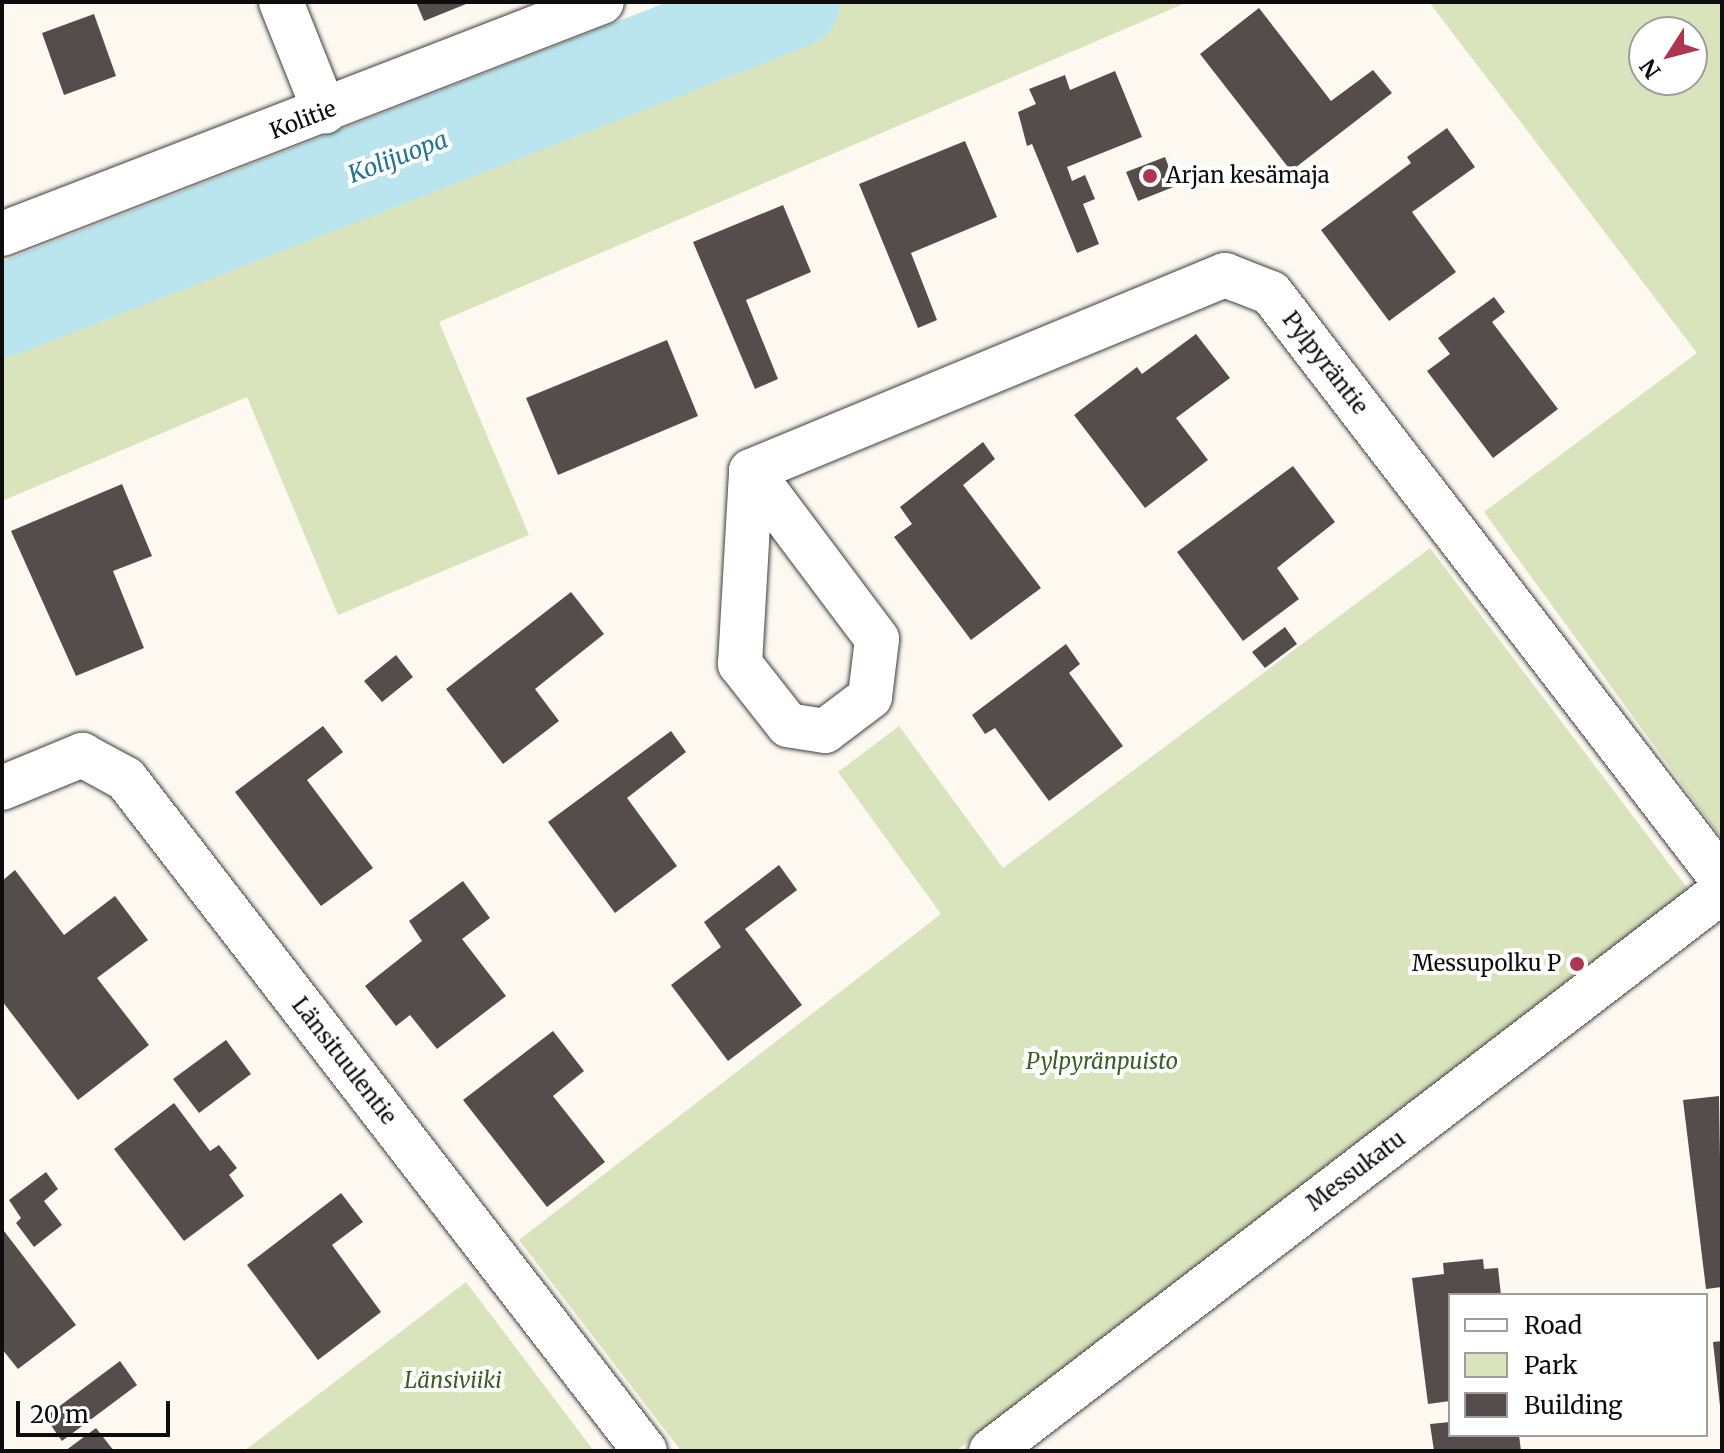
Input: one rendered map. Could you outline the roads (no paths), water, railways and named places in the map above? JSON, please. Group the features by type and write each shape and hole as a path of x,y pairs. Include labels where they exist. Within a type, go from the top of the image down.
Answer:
{"street":[{"path":"281,2 325,112"},
{"name":"Kolitie","path":"2,234 325,112 602,2"},
{"name":"Pylpyräntie","path":"751,471 1225,275 1271,293 1722,879"},
{"path":"751,471 877,639 870,697 825,731 788,725 740,664 751,471"},
{"name":"Länsituulentie","path":"2,788 82,755 126,779 645,1451"},
{"name":"Messukatu","path":"991,1451 1722,891"}],"waterway":[{"name":"Kolijuopa","path":"2,311 794,2"}],"place":[{"name":"Arjan kesämaja","path":"1150,176"},
{"name":"Messupolku P","path":"1577,964"}],"park label":[{"name":"Pylpyränpuisto","path":"1102,1062"},
{"name":"Länsiviiki","path":"453,1381"}]}
